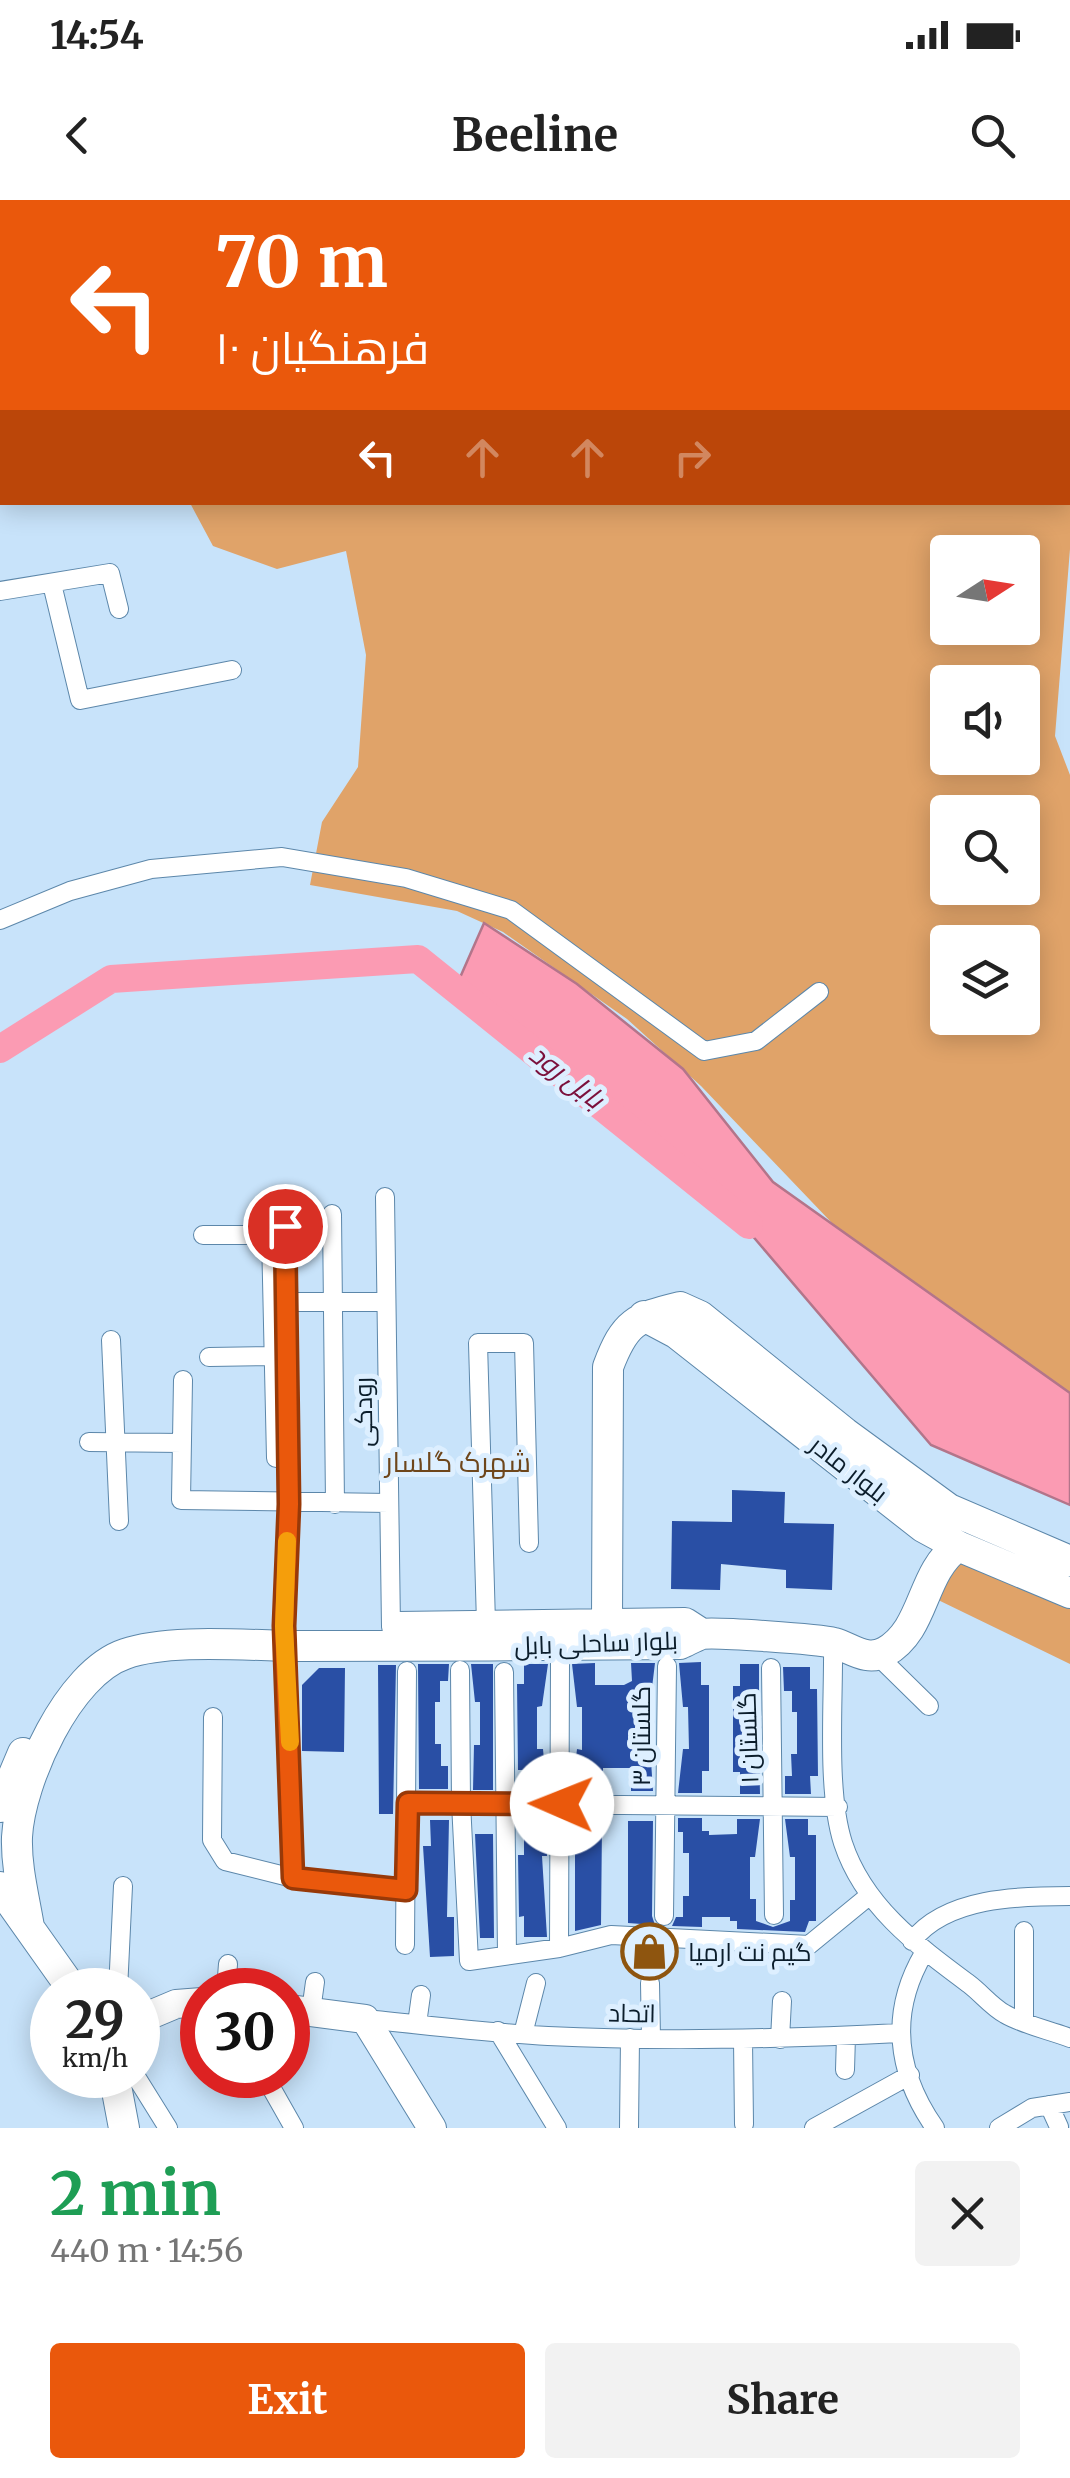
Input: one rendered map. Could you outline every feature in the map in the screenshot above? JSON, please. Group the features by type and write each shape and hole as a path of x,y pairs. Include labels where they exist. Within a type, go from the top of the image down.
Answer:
{"main road":[{"name":"بلوار مادر","path":"644,1316 680,1308 700,1316 846,1434 949,1509 1070,1561"},
{"name":"بلوار مادر","path":"644,1316 676,1333 923,1527 1070,1593"},
{"path":"607,1622 608,1367 618,1339 644,1316"},
{"path":"702,1634 833,1643 865,1656 877,1655 909,1632 932,1576 946,1554 958,1546"},
{"name":"بلوار ساحلی بابل","path":"29,1927 6,1821 21,1810 50,1732 89,1678 122,1654 284,1636 486,1623 685,1623 702,1634"},
{"name":"بلوار ساحلی بابل","path":"284,1636 680,1644 702,1634"},
{"name":"بلوار ساحلی بابل","path":"0,1887 58,1968"},
{"path":"310,2012 365,2019 432,2128"},
{"path":"118,2098 124,2128"}],"street":[{"path":"0,591 110,573 119,609"},
{"path":"52,584 80,700 232,670"},
{"path":"0,920 70,891 151,869 282,856 406,878 511,910 704,1051 756,1041 820,992"},
{"name":"رودکی","path":"385,1197 391,1627"},
{"path":"332,1214 335,1504"},
{"path":"285,1226 289,1504 284,1636 293,1878"},
{"path":"204,1235 270,1236 277,1487 289,1504"},
{"path":"286,1302 386,1302"},
{"path":"111,1340 119,1521"},
{"path":"486,1623 478,1342 524,1343 529,1543"},
{"path":"209,1356 274,1356"},
{"path":"183,1380 182,1500 389,1503"},
{"path":"89,1442 182,1443"},
{"path":"833,1643 838,1807 842,1840 854,1871 870,1895 918,1947 1003,2013 1070,2038"},
{"path":"877,1655 929,1706"},
{"path":"559,1948 560,1662"},
{"name":"گلستان ۳","path":"664,1916 666,1666"},
{"name":"گلستان ۱","path":"771,1668 774,1916"},
{"path":"460,1670 461,1804 469,1960 559,1948 611,1936 809,1945 870,1895"},
{"path":"405,1945 407,1671"},
{"path":"504,1672 507,1956"},
{"path":"213,1717 212,1840 225,1861 293,1878 406,1890"},
{"path":"408,1803 838,1807"},
{"path":"119,1968 123,1886"},
{"path":"935,2128 922,2108 899,2033 907,1981 924,1926 968,1906 1024,1896 1070,1896"},
{"path":"1024,1931 1024,2021"},
{"path":"228,1964 228,1968"},
{"path":"310,1992 316,1982"},
{"path":"523,2034 536,1983"},
{"path":"650,1983 650,2038"},
{"path":"417,2024 422,1994"},
{"path":"780,2039 782,2001"},
{"name":"اتحاد","path":"365,2019 523,2034 630,2038 743,2040 899,2033"},
{"path":"498,2031 558,2128"},
{"path":"845,2070 846,2036"},
{"path":"629,2120 630,2038"},
{"path":"743,2040 744,2124"},
{"path":"814,2128 910,2075"},
{"path":"149,2098 168,2128"},
{"path":"277,2098 294,2128"},
{"path":"999,2128 1032,2108 1070,2102"},
{"path":"1049,2105 1059,2127"}],"shaded area":[{"path":"191,505 1070,505 1055,736 1070,775 1070,1422 875,1268 701,1086 627,1019 503,932 457,911 310,885 322,822 358,767 366,655 346,551 277,569 213,546"},
{"path":"965,1560 1070,1605 1070,1664 934,1598 947,1568"}],"water":[{"path":"484,923 577,984 683,1069 773,1182 1070,1393 1070,1505 931,1445 733,1213 455,989"}],"building":[{"path":"732,1490 785,1492 784,1523 834,1524 832,1590 786,1588 786,1570 721,1564 720,1590 671,1589 672,1521 732,1522"},
{"path":"701,1662 701,1685 709,1685 709,1771 702,1771 702,1793 678,1793 683,1749 689,1749 688,1707 683,1707 679,1663"},
{"path":"595,1663 595,1685 624,1685 632,1681 631,1663 655,1663 650,1704 644,1704 645,1746 650,1746 653,1791 631,1791 631,1768 603,1768 596,1771 596,1792 572,1792 577,1749 582,1750 582,1707 577,1707 572,1664"},
{"path":"418,1664 449,1664 448,1681 440,1681 440,1702 435,1702 435,1744 441,1744 441,1766 448,1766 448,1789 419,1789"},
{"path":"471,1664 493,1664 493,1790 473,1790 474,1745 480,1745 480,1702 475,1702"},
{"path":"524,1664 548,1664 542,1706 537,1707 537,1749 543,1749 547,1792 524,1792 524,1770 518,1770 517,1684 524,1684"},
{"path":"740,1664 759,1664 759,1708 753,1709 753,1751 759,1751 760,1794 740,1794 740,1772 733,1772 733,1686 740,1686"},
{"path":"378,1665 396,1665 393,1814 379,1814"},
{"path":"783,1667 810,1667 810,1689 817,1689 818,1776 810,1776 811,1794 785,1794 785,1776 792,1776 791,1754 797,1754 797,1712 792,1712 792,1691 784,1691"},
{"path":"319,1668 345,1668 344,1752 302,1751 302,1685"},
{"path":"678,1818 702,1818 702,1831 709,1831 709,1835 737,1834 737,1819 760,1819 755,1857 750,1857 750,1899 756,1899 756,1921 773,1927 790,1921 790,1900 795,1900 795,1857 790,1857 785,1819 808,1819 808,1835 816,1835 816,1921 809,1921 805,1932 737,1929 737,1921 730,1921 730,1917 702,1917 702,1927 672,1926 676,1917 683,1917 683,1896 689,1896 689,1853 683,1853"},
{"path":"430,1820 449,1820 447,1917 454,1917 454,1956 430,1957 423,1846 431,1846"},
{"path":"628,1821 653,1821 655,1925 628,1923"},
{"path":"575,1824 602,1824 601,1925 575,1931"},
{"path":"475,1834 493,1834 494,1938 480,1938"},
{"path":"524,1834 547,1834 547,1856 542,1856 547,1937 524,1937 524,1916 519,1917 518,1855 524,1855"}],"waterway":[{"name":"بابل رود","path":"0,1049 111,979 418,959 749,1225"}],"slow traffic":[{"path":"287,1541 284,1626 290,1742"}],"place":[{"name":"گیم نت ارمیا","path":"649,1952"}],"district":[{"name":"شهرک گلسار","path":"458,1462"}],"route":[{"path":"285,1226 289,1504 284,1626 293,1878 406,1890 408,1803 562,1804"}]}
